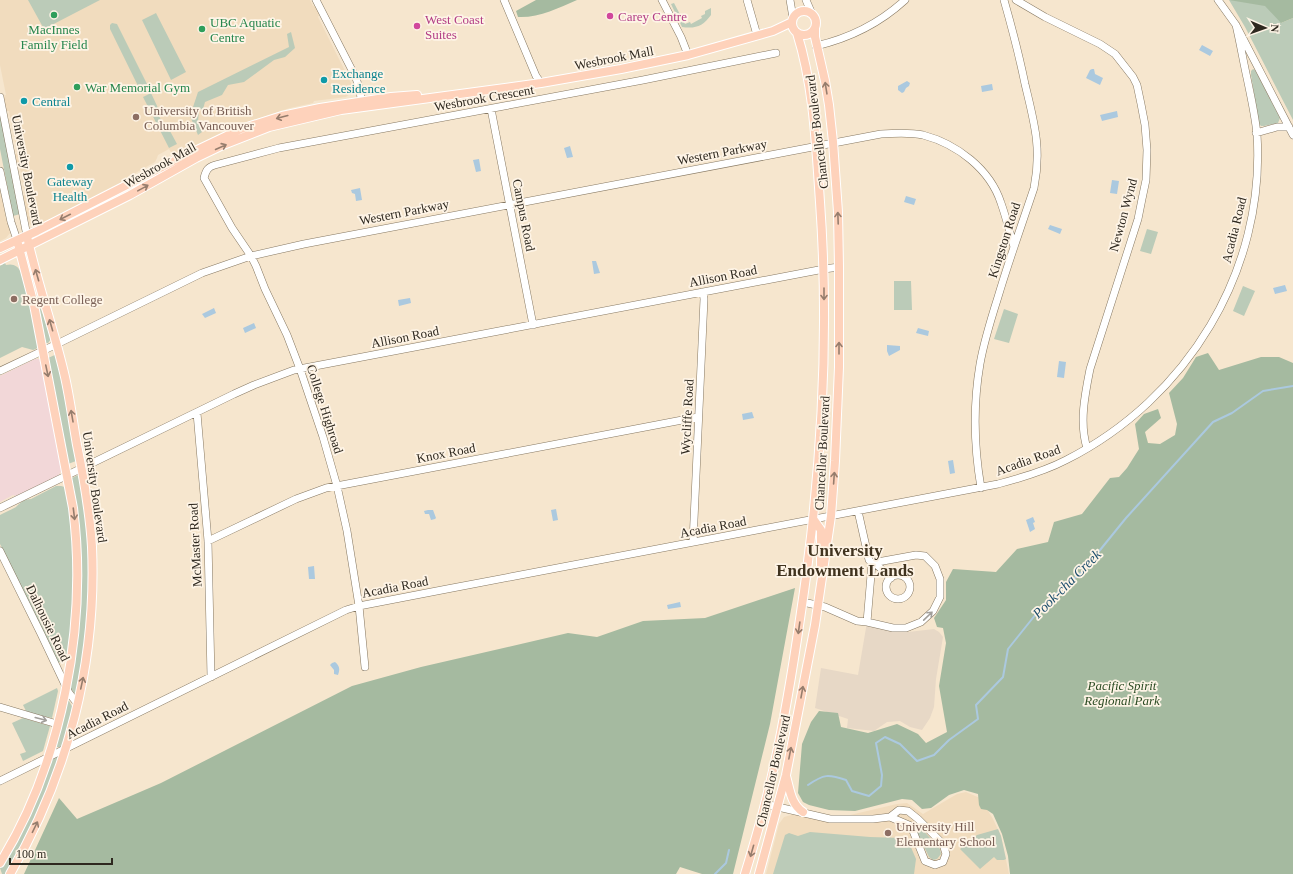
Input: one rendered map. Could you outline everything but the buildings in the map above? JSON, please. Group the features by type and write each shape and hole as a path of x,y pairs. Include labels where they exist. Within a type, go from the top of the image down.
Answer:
{"main road":[{"path":"801,11 812,14 816,20 815,29 804,35 794,26 795,15 801,11"},
{"name":"Wesbrook Mall","path":"0,248 241,129 282,116 320,108 362,104 434,93 457,94 586,76 688,55 794,26"},
{"name":"Chancellor Boulevard","path":"745,874 765,804 793,672 814,520 820,442 824,354 824,269 816,146 809,86 805,60 794,26"},
{"name":"Chancellor Boulevard","path":"759,874 786,776 818,606 831,516 838,392 840,267 833,142 825,81 816,46 815,29"},
{"name":"Wesbrook Mall","path":"0,260 130,195 196,158 230,143 269,127 362,104"},
{"name":"University Boulevard","path":"10,874 27,845 42,814 55,782 66,748 78,703 90,637 93,588 90,525 82,468 57,344 33,263 27,236"},
{"name":"University Boulevard","path":"0,863 25,818 48,757 66,688 74,634 77,581 76,528 67,475 34,305 17,240"},
{"path":"814,520 821,530 820,550 822,582"},
{"path":"786,776 792,801 803,812"}],"street":[{"path":"316,0 356,78 362,104"},
{"path":"504,0 536,76 541,83"},
{"path":"662,0 681,37 688,55"},
{"path":"747,0 757,35"},
{"name":"Chancellor Boulevard","path":"790,0 794,26"},
{"path":"806,0 812,14"},
{"path":"816,46 833,42 857,33 877,22 905,0"},
{"name":"Kingston Road","path":"981,488 976,455 975,427 976,393 979,369 985,338 1034,188 1037,172 1038,149 1035,127 1015,38 1004,0"},
{"name":"Newton Wynd","path":"1016,0 1040,14 1100,44 1118,56 1128,69 1136,85 1145,126 1147,161 1146,180 1140,208 1086,386 1083,426 1084,439 1087,448"},
{"path":"1218,0 1236,24 1293,135"},
{"name":"Acadia Road","path":"0,781 346,610 359,606 981,488 1031,474 1059,463 1087,448 1119,427 1154,398 1182,368 1218,312 1230,288 1246,242 1255,193 1257,163 1254,112 1236,24"},
{"name":"Wesbrook Crescent","path":"204,178 206,171 210,167 246,156 294,145 491,109 776,53"},
{"path":"1246,72 1248,66 1256,63"},
{"name":"University Boulevard","path":"0,97 27,236"},
{"name":"Campus Road","path":"491,109 533,325"},
{"path":"1256,133 1277,127 1288,127"},
{"name":"Western Parkway","path":"0,370 57,344 202,273 251,256 286,247 880,134 906,133 924,136 952,147 965,155 978,167 991,184 1001,202 1014,247"},
{"name":"University Boulevard","path":"0,171 11,222 17,240"},
{"name":"College Highroad","path":"204,178 232,228 251,256 264,289 287,336 323,437 337,486 347,531 359,606 365,667"},
{"name":"Allison Road","path":"0,508 254,385 300,369 840,267"},
{"name":"Wycliffe Road","path":"693,542 704,299 703,292"},
{"name":"McMaster Road","path":"197,413 208,541 211,677"},
{"name":"Knox Road","path":"208,541 296,499 337,486 698,417"},
{"path":"858,511 869,560 891,578"},
{"name":"Dalhousie Road","path":"0,551 66,688 78,703"},
{"path":"803,602 827,608 857,621 893,628 906,628 922,622 933,611 940,597 940,579 935,566 925,556 916,555 872,563"},
{"path":"866,622 872,563"},
{"path":"0,707 57,724"},
{"path":"765,804 830,819 890,817 911,826 926,861 934,865 943,862 946,854 943,844 918,819 908,811 899,810 890,817"},
{"path":"911,826 918,819"}],"shaded area":[{"name":"University of British Columbia Vancouver","path":"0,0 310,0 313,6 317,7 320,13 318,17 352,85 352,92 346,97 314,101 313,103 290,108 241,124 177,155 173,155 169,149 158,155 155,162 130,176 122,184 43,226 42,224 33,226 30,224 26,215 23,196 25,195 20,168 18,168 16,162 15,154 17,153 9,111 6,111 3,96 6,95 0,65"},
{"path":"0,189 10,233 6,238 0,241"},
{"path":"35,359 42,360 62,470 58,476 0,502 0,376"},
{"path":"867,622 908,632 934,629 943,637 936,679 934,707 930,718 922,730 910,727 900,721 887,722 874,731 847,728 848,719 815,708 821,668 858,675"},
{"name":"University Hill Elementary School","path":"966,792 980,798 993,819 1001,836 1009,874 766,874 779,824 784,817 805,811 826,815 850,815 907,803 923,814 957,794"}],"green space":[{"name":"MacInnes Family Field","path":"28,0 100,0 44,29"},
{"path":"536,0 577,0 541,14 518,17 516,11"},
{"path":"1229,0 1293,0 1281,23 1293,18 1293,120 1245,27"},
{"path":"1229,0 1293,0 1293,18 1281,23 1265,6"},
{"path":"674,3 685,24 690,22 691,24 702,18 701,16 705,14 705,11 711,8 711,15 699,26 691,28 682,27 671,4"},
{"path":"156,13 186,72 171,80 142,20"},
{"path":"112,23 117,24 147,84 139,88 110,29 110,25"},
{"path":"291,32 295,48 285,57 274,60 244,82 228,85 222,95 205,102 203,109 199,110 198,122 202,132 198,135 190,116 198,92 289,47 287,34"},
{"path":"1253,69 1255,70 1280,118 1278,123 1264,126 1259,124 1251,75 1251,71"},
{"path":"151,93 158,108 157,112 166,130 170,131 177,144 169,148 143,97"},
{"path":"0,110 20,214 13,216 0,149"},
{"path":"1147,229 1158,232 1151,254 1140,251"},
{"name":"Regent College","path":"5,263 6,265 11,264 15,266 21,272 32,312 38,346 33,350 22,347 0,358 0,266"},
{"path":"894,281 911,281 912,310 894,310"},
{"path":"1243,286 1255,291 1244,316 1233,311"},
{"path":"35,294 51,339 48,343 45,343"},
{"path":"1004,309 1018,314 1009,343 994,339"},
{"name":"Pacific Spirit Regional Park","path":"1208,353 1219,370 1261,357 1279,357 1293,363 1293,874 1010,874 1008,856 1002,834 993,814 987,810 981,809 978,794 964,790 949,795 931,808 922,809 912,800 902,799 855,811 829,810 803,802 798,793 802,744 811,722 819,711 838,713 841,727 868,733 897,724 918,734 926,743 947,732 939,686 946,643 943,628 937,627 934,618 946,600 946,582 953,569 996,572 1017,549 1048,542 1054,522 1082,514 1110,478 1119,477 1127,468 1139,449 1135,424 1144,414 1158,409 1161,418 1145,432 1148,443 1160,444 1175,435 1177,424 1169,393 1183,378 1196,357"},
{"path":"57,354 76,461 68,464 48,358"},
{"path":"78,475 85,506 89,561 89,595 84,655 76,694 69,686 75,641 71,480"},
{"path":"56,486 65,487 69,508 73,550 70,633 67,660 63,663 58,662 55,658 0,544 0,515 16,507 24,500 31,499"},
{"path":"795,588 770,724 733,874 702,874 680,867 676,874 24,874 59,798 77,819 161,783 352,686 421,667 568,633 597,637 643,621 705,618"},
{"path":"57,688 58,691 52,718 27,713 23,705"},
{"path":"67,701 69,701 74,710 65,744 60,747 55,747"},
{"path":"23,718 50,726 43,751 23,761 20,754 26,752 12,723"},
{"path":"56,757 60,757 50,790 7,874 2,874 0,868 14,845 50,761"},
{"path":"918,826 940,849 941,854 937,859 933,860 929,857 916,830 916,827"},
{"path":"998,829 1006,859 997,860 994,857 980,869 960,849 977,835"},
{"path":"810,832 903,838 910,845 916,859 914,874 773,874 785,835 789,833 798,836"}],"water":[{"path":"1202,45 1213,51 1210,56 1199,50"},
{"path":"1092,69 1094,69 1095,74 1103,78 1100,85 1086,78"},
{"path":"907,81 910,83 909,86 902,93 898,90 898,86"},
{"path":"992,84 993,90 982,92 981,86"},
{"path":"1117,111 1118,117 1102,121 1100,115"},
{"path":"570,146 573,157 567,158 564,148"},
{"path":"479,159 481,171 476,172 473,160"},
{"path":"1112,180 1119,181 1117,194 1110,193"},
{"path":"360,188 362,200 356,201 355,194 352,193 351,190"},
{"path":"906,196 916,199 914,205 904,202"},
{"path":"1050,225 1062,229 1060,234 1048,229"},
{"path":"592,261 596,261 600,273 594,274"},
{"path":"1285,285 1287,291 1275,294 1273,288"},
{"path":"410,298 411,303 399,306 398,300"},
{"path":"214,308 216,313 205,318 202,314"},
{"path":"254,323 256,328 245,333 243,328"},
{"path":"918,328 929,331 928,336 916,333"},
{"path":"887,345 900,346 900,350 889,356"},
{"path":"1059,361 1066,362 1064,378 1057,377"},
{"path":"752,412 754,418 743,420 742,414"},
{"path":"953,460 955,473 950,474 948,461"},
{"path":"556,509 558,520 553,521 551,510"},
{"path":"433,510 435,519 431,520 429,514 425,514 424,511"},
{"path":"1033,517 1035,529 1030,532 1026,520"},
{"path":"314,566 315,579 309,579 308,567"},
{"path":"680,602 681,607 668,609 667,605"},
{"path":"335,662 339,668 338,675 334,674 334,670 330,665"}],"waterway":[{"name":"Pook-cha Creek","path":"808,785 822,777 830,776 846,780 852,791 869,796 881,786 882,775 876,743 885,737 900,744 917,761 934,755 949,740 978,719 976,705 1003,677 1008,649 1044,604 1083,571 1126,518 1213,422 1232,413 1263,391 1293,386"},
{"name":"Pook-cha Creek","path":"715,874 726,863 729,850"}],"place":[{"name":"MacInnes Family Field","path":"54,15"},
{"name":"Carey Centre","path":"610,16"},
{"name":"West Coast Suites","path":"417,26"},
{"name":"UBC Aquatic Centre","path":"202,29"},
{"name":"Exchange Residence","path":"324,80"},
{"name":"War Memorial Gym","path":"77,87"},
{"name":"Central","path":"24,101"},
{"name":"University of British Columbia Vancouver","path":"136,117"},
{"name":"Gateway Health","path":"70,167"},
{"name":"Regent College","path":"14,299"},
{"name":"University Hill Elementary School","path":"888,833"}],"district":[{"name":"University Endowment Lands","path":"845,560"}]}
